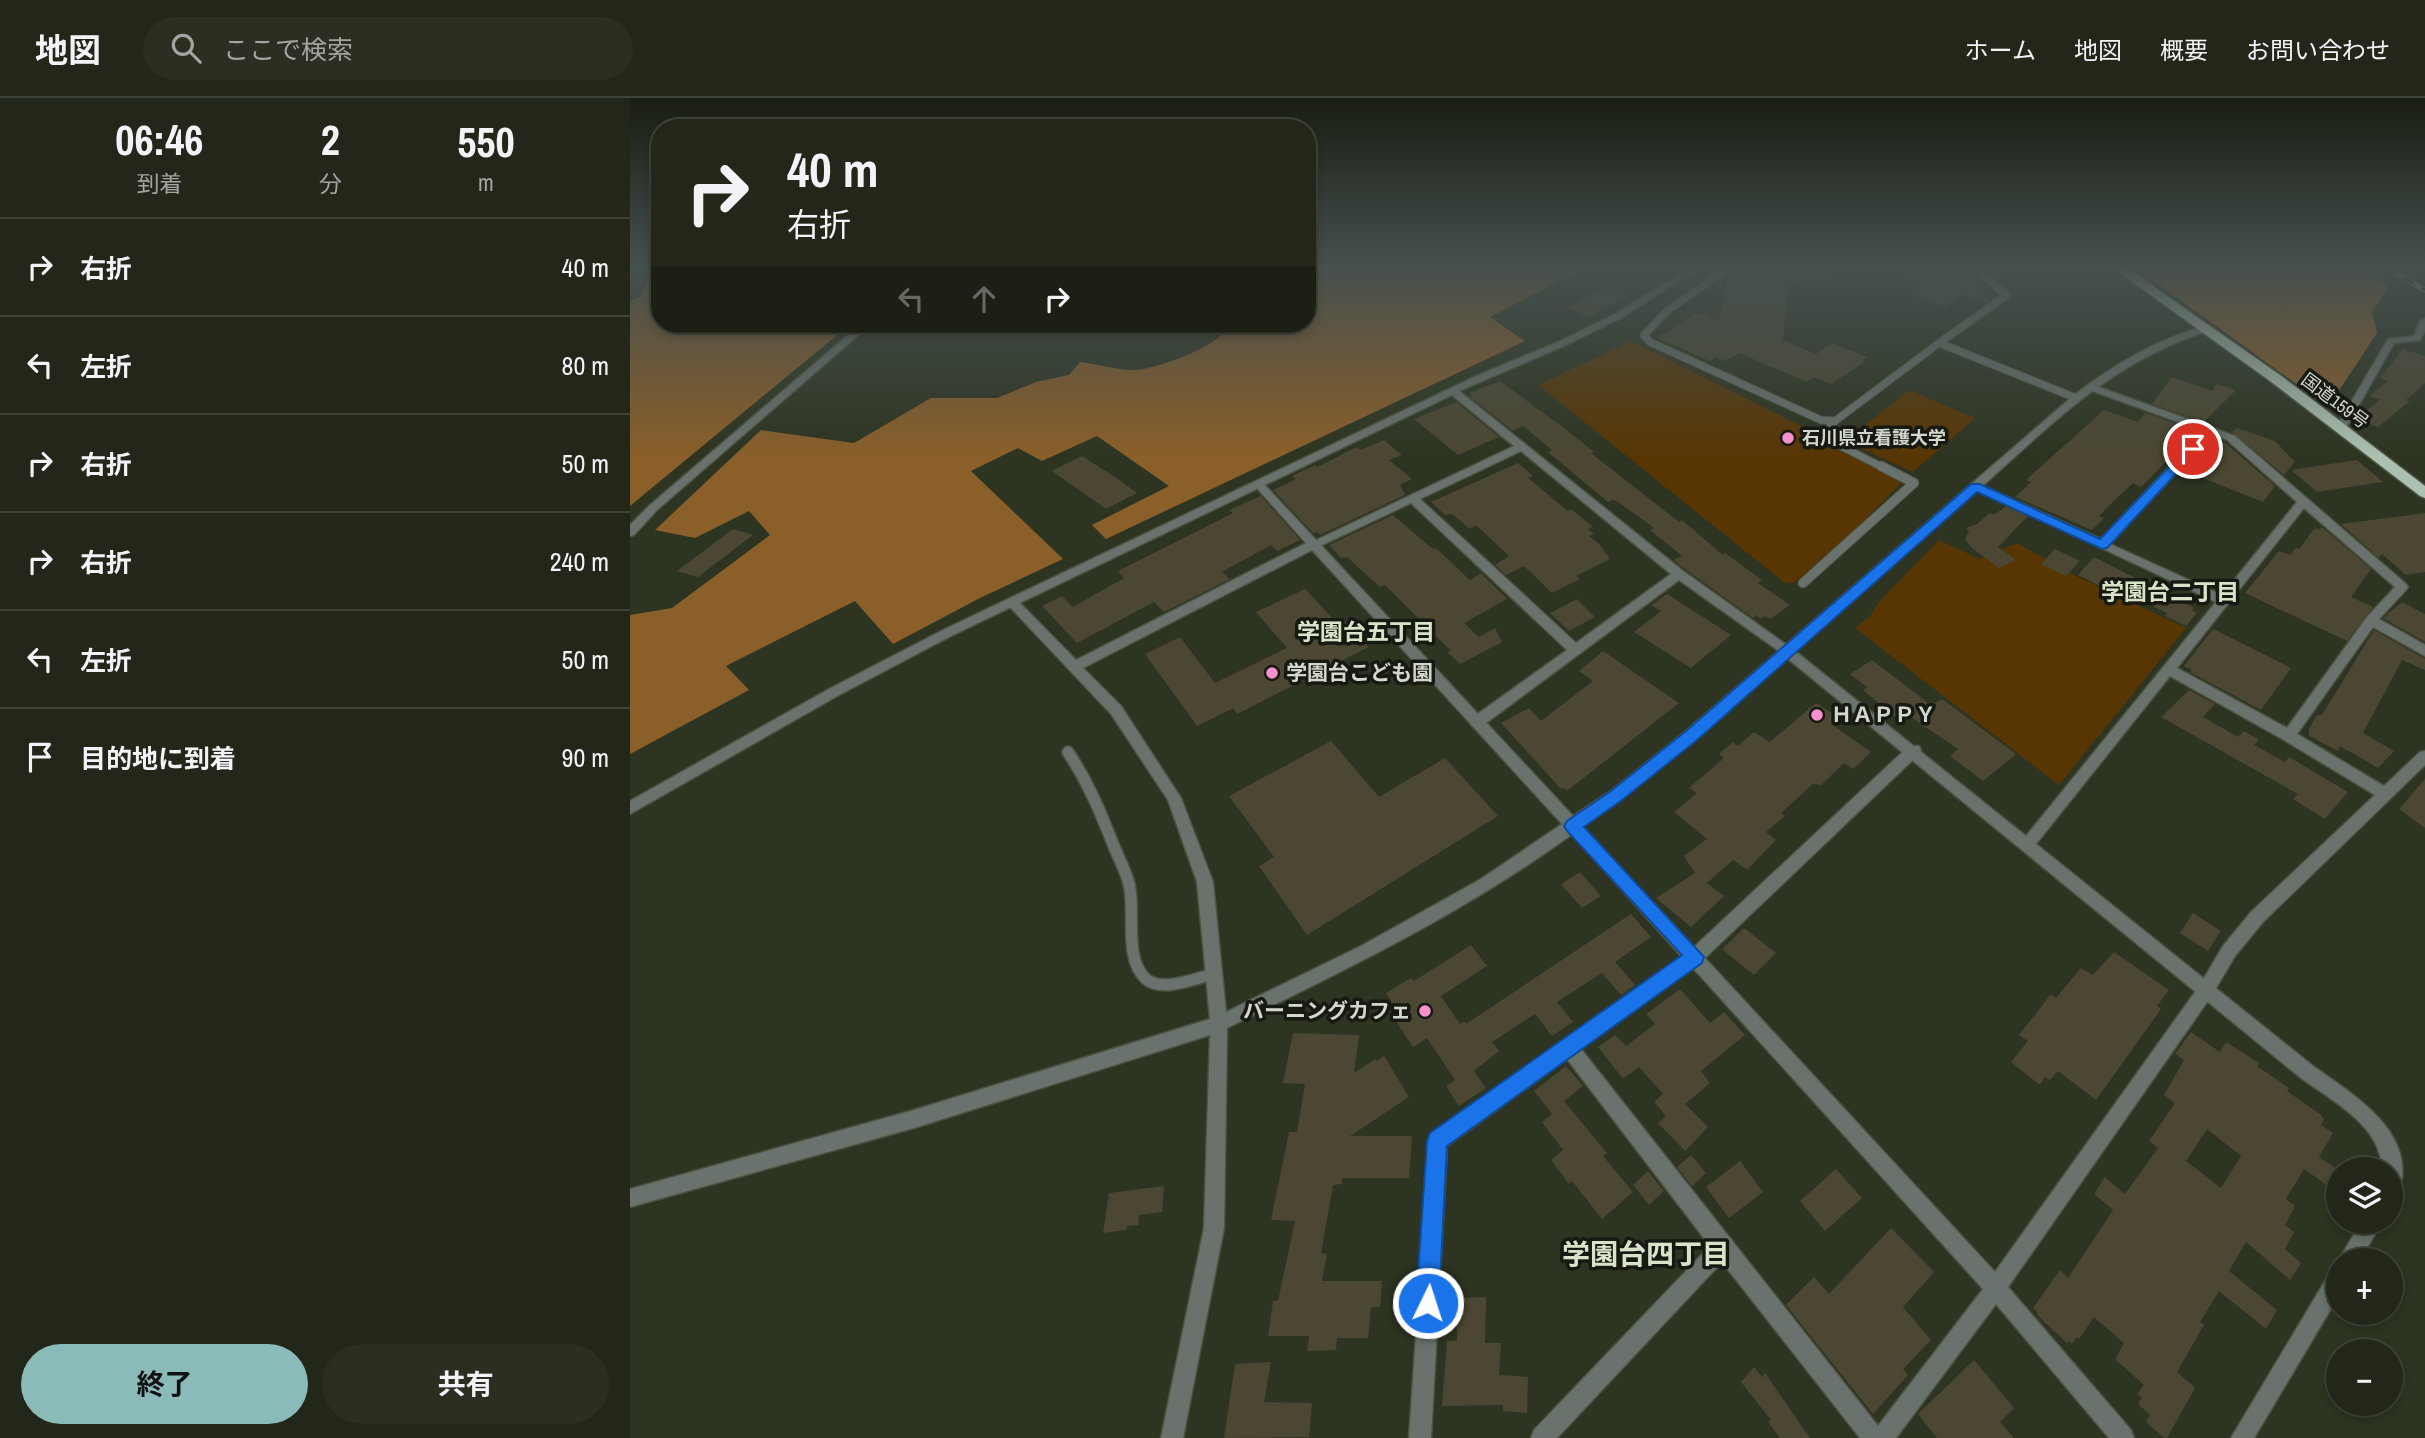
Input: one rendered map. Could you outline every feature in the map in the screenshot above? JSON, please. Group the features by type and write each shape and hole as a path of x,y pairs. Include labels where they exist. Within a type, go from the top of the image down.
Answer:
{"highway":[{"name":"国道159号","path":"2207,331 2425,493"}],"street":[{"path":"630,808 834,691 947,633 1453,391 1586,331"},
{"path":"630,1198 914,1119 1219,1024 1367,951 1486,884 1616,795 1691,735 2076,397 2118,365 2156,345 2200,331"},
{"path":"2341,428 2391,341 2417,338 2421,331"},
{"path":"630,532 683,482 856,333"},
{"path":"2090,387 2231,438 2402,587 2371,620 2289,736"},
{"path":"1453,391 1679,574 1787,651 1914,750 2374,1126 2388,1145 2390,1157"},
{"path":"2102,545 2211,429"},
{"path":"1074,667 1312,545 1523,446"},
{"path":"1259,485 1996,1288 2123,1438"},
{"path":"1975,486 2222,600"},
{"path":"1413,498 1575,650"},
{"path":"2027,845 2304,501"},
{"path":"1477,722 1679,574"},
{"path":"1013,603 1116,710 1174,798 1205,882 1219,1024 1214,1228 1172,1438"},
{"path":"2371,620 2425,652"},
{"path":"2168,669 2289,736 2384,793"},
{"path":"1420,1438 1437,1141 1695,957 1914,750"},
{"path":"1882,1438 1996,1288 2206,990 2230,951 2257,917 2425,756"},
{"path":"1569,1047 1874,1438"},
{"path":"1542,1438 1723,1247"},
{"path":"2242,1438 2326,1298"}],"lane":[{"path":"1645,331 1644,335 1650,342 1821,420 1835,421"},
{"path":"1803,583 1914,482 1821,436 1835,421 1957,331"},
{"path":"1939,343 2076,397"},
{"path":"1068,752 1089,784 1130,886 1132,939 1138,966 1146,979 1157,984 1170,984 1214,974"}],"shaded area":[{"path":"630,331 837,335 630,506"},
{"path":"1510,331 1525,341 1106,539 1092,525 1169,486 1097,436 1042,461 1018,448 971,471 1063,559 980,598 893,644 855,601 726,666 749,690 630,754 630,615 672,608 770,535 749,511 695,538 655,530 761,430 854,443 931,398 997,398 1036,382 1069,375 1080,362 1127,370 1144,369 1188,355 1224,333"},
{"path":"2222,331 2376,331 2328,407"},
{"path":"1631,341 1906,478 1853,532 1794,583 1785,583 1538,385"},
{"path":"1909,390 1975,418 1913,472 1845,441"},
{"path":"1939,540 1979,559 2017,543 2074,575 2186,628 2059,785 1855,628 1870,616 1879,602"}],"building":[{"path":"1669,331 1784,331 1783,340 1816,354 1832,343 1867,357 1863,360 1866,361 1831,384 1814,377 1807,382 1739,353 1726,361 1716,357 1710,361 1657,338"},
{"path":"2403,349 2425,356 2425,383 2406,400 2410,401 2378,427 2360,420 2357,418 2380,400 2369,396 2388,381 2380,378"},
{"path":"2172,377 2212,391 2217,384 2236,390 2204,422 2152,404"},
{"path":"1500,381 1568,431 1594,452 1591,453 1679,522 1682,520 1723,555 1725,553 1762,580 1758,583 1790,605 1770,619 1765,616 1761,619 1756,615 1753,618 1685,569 1674,560 1682,556 1650,530 1654,528 1618,502 1608,502 1548,452 1552,450 1523,426 1513,431 1469,396 1472,395 1469,393"},
{"path":"1456,402 1499,437 1458,455 1414,419"},
{"path":"2104,410 2138,422 2145,413 2196,431 2141,487 2133,483 2117,498 2099,516 2104,518 2092,530 2015,497 2031,482 2026,480"},
{"path":"2237,428 2275,441 2295,462 2284,475 2232,432"},
{"path":"1384,440 1402,455 1389,460 1412,479 1400,485 1405,495 1320,535 1313,533 1273,490 1296,479 1292,476 1315,465 1317,467 1357,447 1360,450"},
{"path":"2224,442 2275,486 2263,502 2195,475"},
{"path":"1082,456 1137,493 1106,509 1052,471"},
{"path":"2357,460 2383,482 2317,492 2291,470"},
{"path":"1518,463 1533,476 1528,478 1568,511 1571,509 1593,527 1588,529 1594,534 1589,536 1610,559 1576,576 1580,579 1552,593 1524,566 1506,575 1495,565 1509,556 1476,525 1470,529 1452,514 1445,515 1431,502"},
{"path":"1261,496 1300,540 1277,551 1271,545 1222,572 1230,579 1164,612 1154,602 1077,643 1042,606 1062,596 1073,607 1124,578 1118,571 1233,513 1229,510"},
{"path":"2006,506 2028,516 1998,547 2016,560 1999,568 1972,548 1965,539 1969,531 1966,528 1977,524 1990,513 1994,515"},
{"path":"2425,513 2425,572 2406,575 2382,554 2379,558 2341,524"},
{"path":"1393,515 1433,549 1436,548 1470,580 1481,573 1507,599 1464,623 1479,637 1495,628 1502,642 1460,664 1447,652 1451,651 1385,585 1380,587 1347,557 1341,558 1329,545"},
{"path":"2323,528 2371,569 2351,597 2373,607 2347,641 2245,593 2279,551 2290,555 2296,548 2299,549 2314,529"},
{"path":"733,529 753,535 698,577 677,571"},
{"path":"2055,549 2080,561 2066,576 2041,564"},
{"path":"2094,557 2194,608 2192,610 2197,613 2186,626 2165,616 2167,613 2129,595 2124,598 2078,575"},
{"path":"1305,589 1338,624 1345,621 1369,647 1237,714 1233,708 1197,726 1145,654 1180,637 1215,683 1287,648 1256,612"},
{"path":"1667,594 1731,635 1691,668 1634,632 1661,611 1651,605"},
{"path":"1577,599 1595,617 1569,631 1550,613"},
{"path":"2402,602 2425,614 2425,642 2383,618"},
{"path":"2213,629 2291,668 2261,710 2190,672 2192,670 2184,666"},
{"path":"2374,630 2425,659 2425,670 2402,660 2363,733 2394,751 2378,768 2340,746 2338,751 2309,736 2309,729 2317,715 2322,715"},
{"path":"1603,651 1679,703 1567,791 1561,789 1501,723 1529,708 1541,721 1593,681 1579,671"},
{"path":"1872,660 1931,705 1942,699 2016,754 1983,781 1950,756 1958,749 1909,716 1901,722 1863,690 1867,687 1850,674"},
{"path":"2189,690 2215,704 2203,717 2238,737 2244,731 2259,740 2254,745 2285,762 2289,757 2348,792 2325,819 2293,799 2298,794 2161,717"},
{"path":"1816,703 1841,719 1834,726 1871,752 1853,769 1844,763 1821,785 1813,784 1781,813 1785,816 1766,832 1776,840 1747,870 1733,860 1707,883 1724,896 1691,927 1656,898 1695,873 1684,856 1707,839 1674,812 1697,793 1689,788 1724,758 1719,754 1733,742 1738,746 1754,732 1770,742"},
{"path":"1331,741 1379,797 1445,758 1498,816 1307,935 1259,866 1274,857 1229,796"},
{"path":"2425,779 2425,828 2399,809"},
{"path":"1580,872 1601,896 1582,908 1561,884"},
{"path":"2193,913 2221,931 2208,951 2180,933"},
{"path":"1631,914 1651,937 1615,962 1635,985 1621,995 1602,973 1557,1002 1573,1022 1552,1036 1535,1014 1492,1042 1499,1051 1474,1071 1486,1088 1459,1106 1446,1086 1455,1080 1427,1038 1413,1047 1393,1017 1396,1009 1386,993 1411,978 1414,981 1471,945 1487,966 1441,996 1460,1024 1464,1021 1466,1024"},
{"path":"1744,928 1776,953 1754,975 1722,949"},
{"path":"2114,952 2169,990 2157,1006 2161,1009 2096,1100 2058,1071 2050,1080 2045,1077 2040,1085 2011,1062 2028,1041 2019,1035 2051,994 2056,998 2081,968 2093,975"},
{"path":"1680,989 1710,1023 1724,1012 1745,1035 1701,1071 1710,1083 1685,1104 1708,1127 1685,1151 1658,1123 1666,1116 1654,1102 1663,1094 1639,1067 1623,1079 1598,1047 1615,1035 1626,1046 1655,1024 1646,1014"},
{"path":"2191,1032 2220,1052 2226,1042 2259,1063 2257,1066 2320,1114 2324,1119 2321,1125 2333,1133 2319,1157 2326,1162 2326,1185 2304,1169 2286,1199 2295,1206 2285,1225 2294,1232 2285,1249 2301,1263 2290,1280 2246,1242 2229,1271 2277,1310 2266,1329 2219,1291 2200,1322 2204,1325 2177,1372 2195,1388 2167,1438 2164,1438 2146,1422 2150,1415 2138,1404 2142,1398 2137,1394 2144,1385 2115,1359 2124,1343 2094,1317 2079,1339 2077,1337 2072,1344 2069,1341 2067,1343 2033,1308 2060,1270 2068,1278 2113,1210 2094,1194 2105,1177 2125,1194 2158,1148 2149,1141 2175,1103 2164,1095 2184,1060 2175,1054","holes":["2207,1129 2241,1156 2221,1188 2186,1161"]},
{"path":"1293,1033 1359,1035 1354,1073 1384,1056 1409,1097 1350,1136 1412,1136 1409,1178 1342,1178 1342,1184 1333,1185 1321,1253 1327,1254 1322,1281 1382,1281 1380,1307 1371,1307 1368,1338 1337,1338 1336,1350 1307,1351 1309,1336 1268,1336 1273,1301 1278,1301 1295,1221 1271,1220 1289,1132 1297,1132 1305,1084 1283,1083"},
{"path":"1566,1066 1583,1086 1564,1101 1607,1153 1603,1156 1633,1192 1602,1219 1572,1181 1569,1184 1551,1160 1563,1150 1542,1122 1552,1114 1534,1091"},
{"path":"1691,1155 1706,1173 1692,1186 1677,1167"},
{"path":"1740,1161 1763,1192 1729,1218 1706,1187"},
{"path":"1836,1169 1862,1198 1825,1231 1800,1201"},
{"path":"1648,1171 1664,1191 1649,1205 1633,1185"},
{"path":"1164,1186 1162,1212 1139,1215 1138,1225 1127,1226 1126,1230 1103,1233 1109,1193"},
{"path":"1891,1228 1934,1272 1903,1307 1931,1340 1903,1369 1908,1375 1873,1414 1786,1305 1814,1277 1829,1294"},
{"path":"1486,1297 1485,1343 1501,1343 1499,1375 1528,1377 1527,1413 1503,1411 1503,1405 1442,1406 1447,1341 1457,1341 1457,1298"},
{"path":"1974,1360 2014,1408 2000,1422 2014,1438 1937,1438 1918,1414"},
{"path":"1271,1362 1264,1402 1312,1403 1309,1437 1224,1438 1235,1364"},
{"path":"1754,1367 1762,1377 1765,1373 1810,1438 1780,1438 1768,1422 1771,1420 1741,1382"}],"place":[{"name":"石川県立看護大学","path":"1788,438"},
{"name":"学園台こども園","path":"1272,673"},
{"name":"ＨＡＰＰＹ","path":"1817,715"},
{"name":"バーニングカフェ","path":"1425,1011"}],"district":[{"name":"学園台二丁目","path":"2170,592"},
{"name":"学園台五丁目","path":"1366,632"},
{"name":"学園台四丁目","path":"1646,1254"}],"route":[{"path":"1428,1303 1437,1141 1695,957 1573,826 1691,735 1975,486 2102,545 2193,449"}]}
